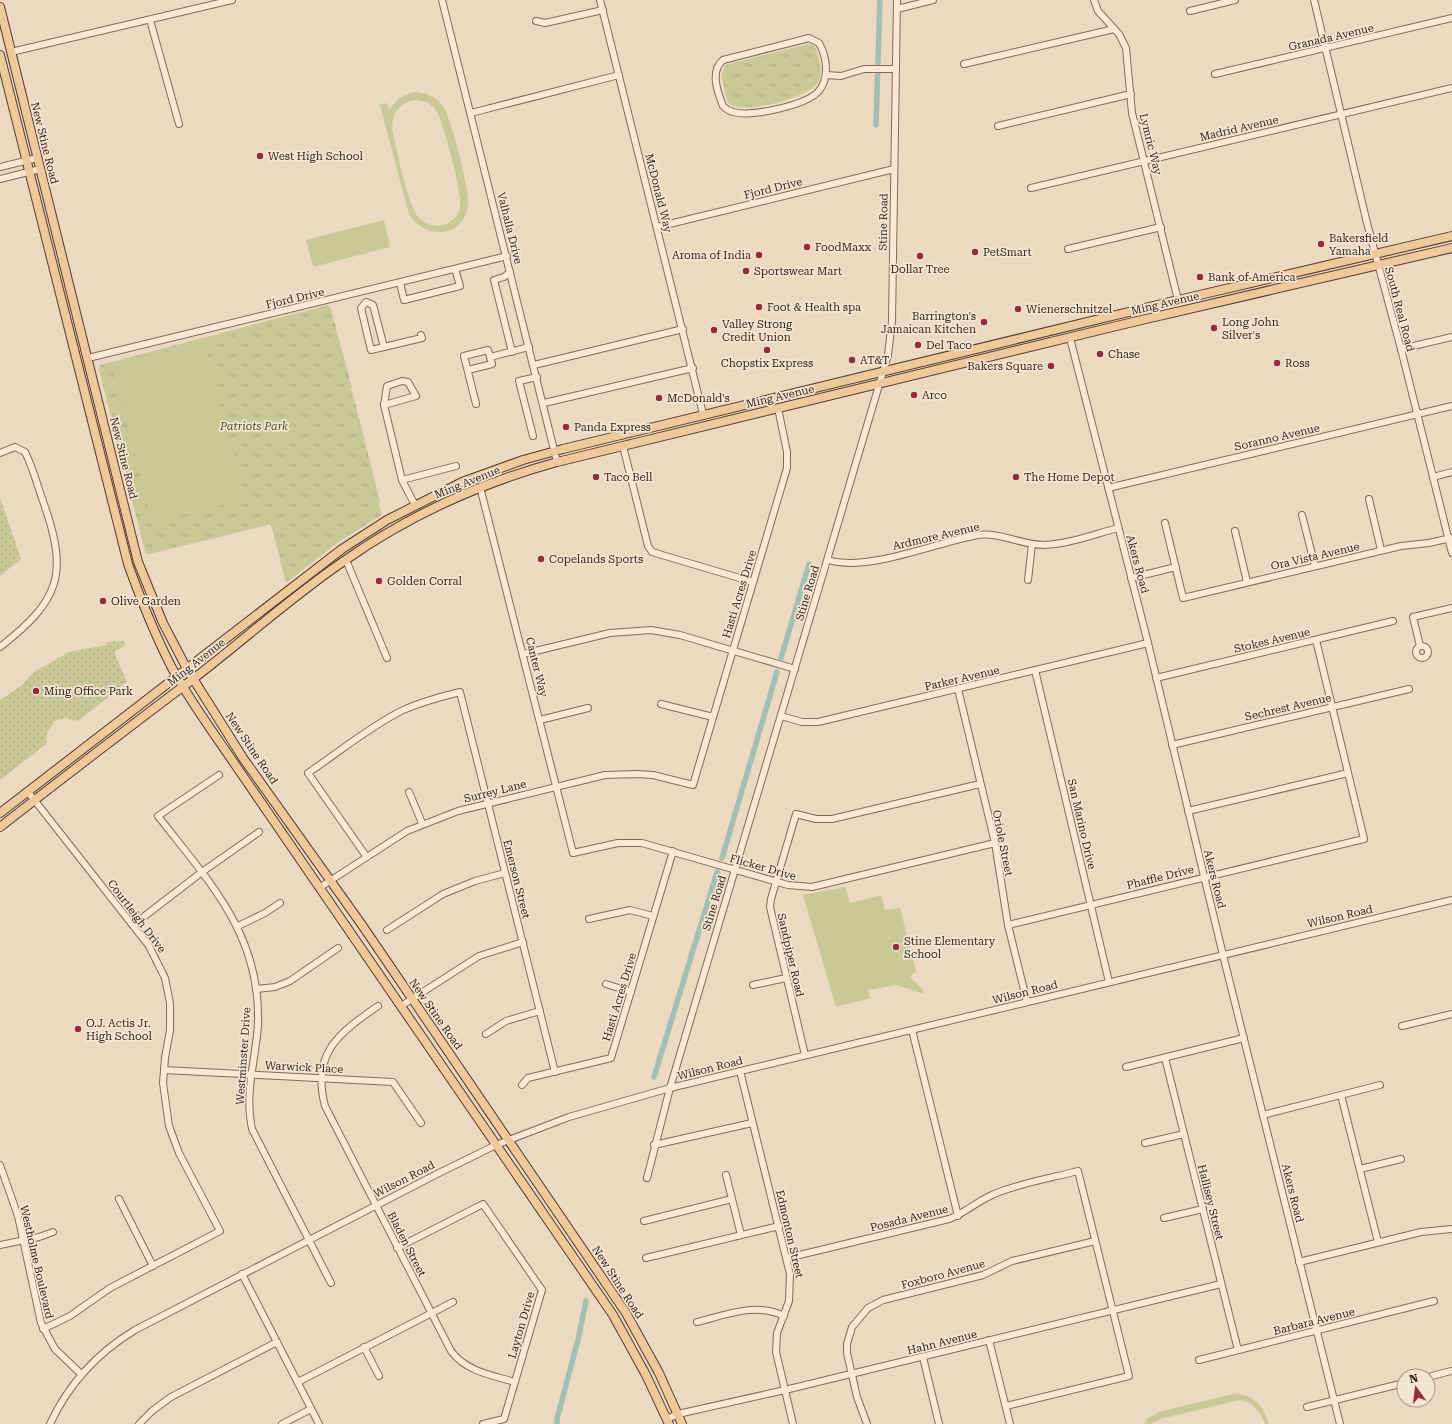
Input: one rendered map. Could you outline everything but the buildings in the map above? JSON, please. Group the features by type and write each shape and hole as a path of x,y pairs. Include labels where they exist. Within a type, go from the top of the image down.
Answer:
{"main road":[{"name":"New Stine Road","path":"0,7 98,396 138,562 163,623 187,669 243,758 330,880 626,1313 649,1352 678,1414"},
{"name":"New Stine Road","path":"0,55 128,564 144,608 177,677 319,888 613,1315 636,1354 668,1421"},
{"name":"Ming Avenue","path":"0,813 325,561 387,520 414,505 473,478 555,451 704,414 1452,236"},
{"name":"Ming Avenue","path":"0,827 193,679 283,606 346,560 390,531 448,501 480,487 557,462 658,437 1133,322 1452,248"},
{"path":"1181,311 1188,304 1244,285"},
{"path":"1133,322 1145,315 1172,308 1178,300"},
{"path":"1070,338 1074,331 1121,314"},
{"path":"65,315 72,321 80,355 88,358"},
{"path":"1004,354 1023,345 1048,338 1054,331"},
{"path":"78,368 85,372 89,378 91,390 98,396"},
{"path":"707,425 712,418 744,405"},
{"path":"658,437 694,422 704,414"},
{"path":"480,487 484,479 510,465"},
{"path":"448,501 469,486 473,478"},
{"path":"346,560 348,551 387,520"},
{"path":"678,1414 682,1424"}],"street":[{"path":"11,52 232,0"},
{"name":"Valhalla Drive","path":"442,0 544,404 557,462"},
{"name":"McDonald Way","path":"600,0 704,414"},
{"name":"Stine Road","path":"647,1178 654,1145 670,1088 884,371 892,321 897,0"},
{"path":"897,9 933,0"},
{"name":"Lymric Way","path":"1094,0 1103,18 1114,28 1126,48 1132,113 1178,300"},
{"path":"1190,11 1235,0"},
{"name":"South Real Road","path":"1314,0 1375,254 1450,538 1452,553"},
{"path":"536,21 545,23 603,10"},
{"name":"Granada Avenue","path":"1215,74 1452,18"},
{"path":"150,20 179,124"},
{"path":"964,64 1114,28"},
{"path":"808,38 816,40 821,47 826,75 819,91 808,99 774,109 734,113 723,106 715,72 719,63 727,57 808,38"},
{"path":"826,75 841,76 858,70 896,70"},
{"path":"470,113 619,75"},
{"name":"Madrid Avenue","path":"1031,188 1452,88"},
{"path":"998,126 1131,94"},
{"path":"0,167 37,158"},
{"path":"0,179 40,169"},
{"name":"Fjord Drive","path":"657,227 894,169"},
{"path":"1068,249 1161,227"},
{"name":"Fjord Drive","path":"88,358 507,256"},
{"path":"400,283 404,300 460,286 455,269"},
{"path":"510,272 504,278 494,280 512,352"},
{"path":"364,292 366,302"},
{"path":"366,302 373,305 384,347"},
{"path":"366,302 361,308 371,350 422,338 421,335"},
{"path":"534,365 683,329"},
{"path":"1401,349 1452,337"},
{"name":"Akers Road","path":"1070,338 1148,644 1223,955 1340,1424"},
{"path":"490,357 529,347"},
{"path":"468,370 492,364 488,350 464,356 476,404"},
{"path":"544,404 693,368"},
{"path":"533,436 519,381 537,377"},
{"path":"384,405 414,397 416,394 405,381 389,384 385,389 384,405 402,480 414,505"},
{"name":"Soranno Avenue","path":"1108,488 1452,406"},
{"name":"Hasti Acres Drive","path":"693,785 787,468 787,452 778,408"},
{"path":"623,446 648,546 652,552 753,582"},
{"path":"0,453 15,448 20,448 25,452 54,532 57,564 53,586 43,606 30,622 0,647"},
{"path":"402,480 456,466"},
{"path":"1433,477 1452,472"},
{"name":"Canter Way","path":"480,487 573,853"},
{"path":"1369,499 1381,550"},
{"path":"1302,515 1315,566"},
{"path":"1131,578 1176,567 1165,522"},
{"name":"Ardmore Avenue","path":"828,560 844,564 866,563 984,534 1005,536 1032,544 1056,544 1118,528"},
{"path":"1235,531 1247,582"},
{"name":"Ora Vista Avenue","path":"1176,567 1183,598 1381,550 1450,538"},
{"path":"1028,580 1032,544"},
{"path":"346,560 387,658"},
{"path":"1420,646 1412,617 1452,608"},
{"name":"Stokes Avenue","path":"1156,678 1393,621"},
{"path":"523,654 610,633 636,630 680,635 795,669"},
{"path":"1188,811 1348,773 1316,640"},
{"name":"Parker Avenue","path":"781,716 802,722 818,722 1148,644"},
{"name":"San Marino Drive","path":"1035,670 1109,982"},
{"name":"Sechrest Avenue","path":"1172,745 1409,688"},
{"name":"Oriole Street","path":"958,689 995,843 1008,925 1027,1002"},
{"name":"Emerson Street","path":"366,856 308,773 374,727 400,712 432,699 460,692 555,1072"},
{"path":"661,704 713,717"},
{"path":"540,720 588,708"},
{"name":"Phaffle Drive","path":"1008,925 1364,839 1348,773"},
{"name":"Surrey Lane","path":"319,888 390,840 422,823 458,810 593,777 621,774 653,775 693,785"},
{"name":"Westminster Drive","path":"219,775 158,816 223,901 238,926 250,957 256,989 258,1023 251,1074 249,1109 252,1129 331,1283"},
{"name":"Sandpiper Road","path":"805,1055 771,915 771,898 796,814 816,819 832,819 980,784"},
{"name":"Courtleigh Drive","path":"28,792 155,955 168,990 171,1018 164,1070 166,1111 174,1140 220,1231 153,1266"},
{"path":"409,792 422,823"},
{"path":"133,925 202,872 259,832"},
{"name":"Flicker Drive","path":"573,853 606,845 630,843 654,846 793,887 812,887 995,843"},
{"name":"Hasti Acres Drive","path":"522,1085 528,1078 611,1058 673,851"},
{"path":"387,930 443,894 475,881 506,873"},
{"name":"Wilson Road","path":"50,1424 64,1398 82,1374 109,1347 135,1330 375,1205 509,1140 604,1105 670,1088 1452,900"},
{"path":"238,926 265,913 280,903"},
{"path":"589,918 630,910 653,916"},
{"path":"401,1006 479,956 523,942"},
{"path":"256,989 275,987 290,981 338,948"},
{"path":"753,986 786,978"},
{"path":"606,984 631,992"},
{"name":"Bladen Street","path":"378,1006 349,1026 335,1041 326,1058 321,1078 322,1096 328,1114 451,1351 461,1362 474,1370 515,1382"},
{"path":"486,1034 506,1021 540,1011"},
{"path":"1402,1026 1452,1014"},
{"path":"912,1030 958,1216"},
{"path":"1126,1068 1244,1038"},
{"name":"Hallisey Street","path":"1165,1058 1238,1350"},
{"name":"Warwick Place","path":"164,1070 393,1082 421,1123"},
{"name":"Edmonton Street","path":"740,1071 779,1226 791,1287 789,1301 777,1334 776,1347 793,1424"},
{"path":"1263,1115 1380,1085"},
{"path":"1341,1095 1378,1242"},
{"path":"654,1145 752,1123"},
{"path":"1145,1143 1184,1134"},
{"path":"1360,1169 1401,1159"},
{"name":"Westholme Boulevard","path":"0,1165 12,1197 24,1240 38,1313 43,1329 56,1349 82,1374"},
{"name":"Posada Avenue","path":"786,1258 958,1216 996,1193 1078,1171 1095,1241"},
{"path":"726,1175 741,1235"},
{"path":"43,1329 64,1320 110,1288 153,1266 119,1199"},
{"path":"644,1221 732,1199"},
{"name":"Layton Drive","path":"398,1248 483,1204 542,1290 504,1419 483,1424"},
{"path":"1164,1218 1203,1209"},
{"path":"646,1258 779,1226"},
{"path":"1300,1262 1421,1232 1452,1229"},
{"path":"0,1245 53,1232"},
{"path":"1006,1406 1129,1376 1095,1241"},
{"name":"Foxboro Avenue","path":"867,1424 857,1397 847,1353 849,1336 856,1320 862,1313 875,1303 979,1276 1012,1261 1095,1241"},
{"path":"242,1274 319,1424"},
{"name":"Hahn Avenue","path":"668,1421 678,1414 785,1390 1221,1284"},
{"name":"Barbara Avenue","path":"1199,1360 1434,1301"},
{"path":"298,1382 453,1302"},
{"path":"698,1322 752,1309 767,1309 784,1316"},
{"path":"989,1340 1010,1424"},
{"path":"139,1424 152,1411 171,1397 277,1342"},
{"path":"364,1347 379,1376"},
{"path":"923,1356 939,1424"},
{"path":"1436,1375 1451,1371"},
{"path":"1307,1407 1396,1385"},
{"path":"282,1424 312,1409"}],"green space":[{"path":"808,44 813,45 816,48 820,68 819,81 813,87 790,99 760,106 735,106 728,103 721,75 725,65"},
{"path":"413,92 434,97 443,106 451,124 468,196 468,204 465,215 460,224 452,229 443,232 434,232 425,229 416,223 409,214 380,105 387,103 389,110 399,98","holes":["418,100 424,101 436,110 443,128 456,174 460,207 454,218 444,225 438,226 426,223 420,219 416,213 407,192 393,133 392,127 394,116 399,108 404,104"]},
{"path":"384,220 390,247 313,267 306,240"},
{"name":"Patriots Park","path":"328,305 382,515 340,541 286,583 271,524 146,555 99,369 100,365"},
{"path":"330,306 352,388 349,389 327,307"},
{"path":"204,340 245,499 152,522 112,363"},
{"path":"288,384 290,391 276,395 274,387"},
{"path":"349,390 352,390 380,502 378,503"},
{"path":"294,425 297,436 275,442 272,431"},
{"path":"0,498 21,559 0,576"},
{"path":"124,641 126,645 114,652 127,682 78,721 66,718 55,721 47,733 46,744 0,780 0,700 21,686 34,672 69,652 106,645 106,642"},
{"path":"845,887 850,903 881,895 885,910 900,908 916,971 910,977 923,990 924,994 896,985 868,990 870,998 836,1007 803,895"},
{"path":"1233,1394 1246,1396 1256,1402 1264,1412 1269,1424 1265,1424 1261,1415 1252,1405 1248,1402 1239,1400 1160,1419 1151,1424 1144,1424 1148,1418 1159,1412"}],"waterway":[{"path":"876,125 880,0"},
{"path":"781,658 809,564"},
{"path":"722,858 777,672"},
{"path":"654,1077 717,872"},
{"path":"557,1424 586,1301"}],"place":[{"name":"West High School","path":"260,156"},
{"name":"Bakersfield Yamaha","path":"1321,244"},
{"name":"FoodMaxx","path":"807,247"},
{"name":"PetSmart","path":"975,252"},
{"name":"Aroma of India","path":"759,255"},
{"name":"Dollar Tree","path":"920,256"},
{"name":"Sportswear Mart","path":"746,271"},
{"name":"Bank of America","path":"1200,277"},
{"name":"Foot & Health spa","path":"759,307"},
{"name":"Wienerschnitzel","path":"1018,309"},
{"name":"Barrington's Jamaican Kitchen","path":"984,322"},
{"name":"Long John Silver's","path":"1214,328"},
{"name":"Valley Strong Credit Union","path":"714,330"},
{"name":"Del Taco","path":"918,345"},
{"name":"Chopstix Express","path":"767,350"},
{"name":"Chase","path":"1100,354"},
{"name":"AT&T","path":"852,360"},
{"name":"Ross","path":"1277,363"},
{"name":"Bakers Square","path":"1051,366"},
{"name":"Arco","path":"914,395"},
{"name":"McDonald's","path":"659,398"},
{"name":"Panda Express","path":"566,427"},
{"name":"Taco Bell","path":"596,477"},
{"name":"The Home Depot","path":"1016,477"},
{"name":"Copelands Sports","path":"541,559"},
{"name":"Golden Corral","path":"379,581"},
{"name":"Olive Garden","path":"103,601"},
{"name":"Ming Office Park","path":"36,691"},
{"name":"Stine Elementary School","path":"896,947"},
{"name":"O.J. Actis Jr. High School","path":"78,1029"}]}
